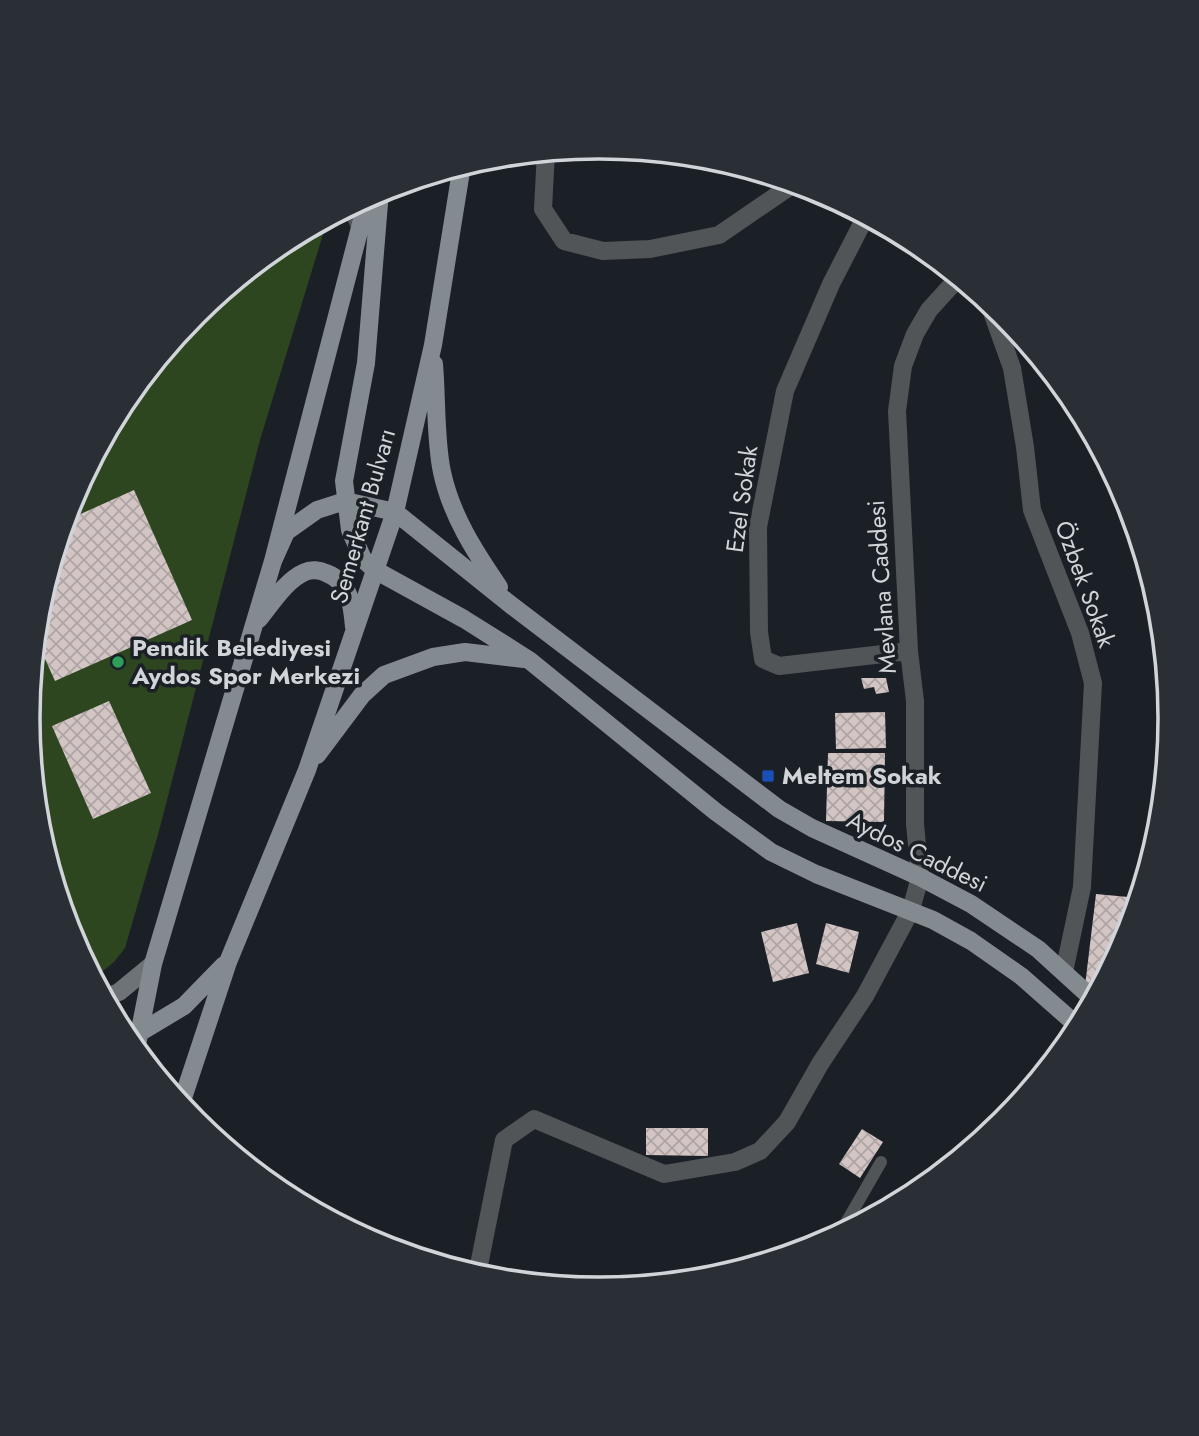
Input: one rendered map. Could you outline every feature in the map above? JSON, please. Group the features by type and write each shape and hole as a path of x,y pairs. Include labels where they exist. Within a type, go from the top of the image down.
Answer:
{"main road":[{"name":"Semerkant Bulvarı","path":"185,1093 228,962 307,769 395,512 433,345 460,177"},
{"path":"379,204 366,363 344,481 349,530 363,559 375,570 464,618 529,660 716,812 761,845 817,874 933,920 1021,976 1070,1019"},
{"path":"135,1030 152,964 273,561 364,210"},
{"path":"433,345 441,468 446,487 453,508 476,554 511,605"},
{"path":"273,561 286,532 317,510 345,501 395,512"},
{"name":"Aydos Caddesi","path":"395,512 511,605 779,809 812,828 920,877 971,904 1038,948 1087,993"},
{"path":"254,625 285,588 306,571 320,570 341,581 349,595 355,630"},
{"path":"307,769 362,695 384,675 433,657 465,652 529,660"},
{"path":"139,1035 184,1006 228,962"}],"street":[{"path":"545,162 543,209 564,241 603,251 650,249 719,235 785,190"},
{"path":"355,215 360,226"},
{"name":"Ezel Sokak","path":"862,224 831,284 785,391 758,527 759,632 763,659 779,666 909,651"},
{"name":"Mevlana Caddesi","path":"480,1264 504,1140 534,1119 664,1174 735,1162 760,1152 787,1122 865,996 911,910 920,877 915,824 915,701 909,651 897,411 903,366 915,334 929,310 952,284"},
{"name":"Özbek Sokak","path":"996,324 1012,368 1032,510 1080,633 1093,683 1082,887 1065,972"},
{"path":"113,994 152,964"}],"lane":[{"path":"848,1219 881,1162"}],"green space":[{"name":"Pendik Belediyesi Aydos Spor Merkezi","path":"324,232 260,440 159,831 125,948 102,972 83,932 59,863 45,791 41,755 41,681 59,573 83,504 98,471 115,438 156,378 179,349 231,298 259,274"}],"building":[{"path":"134,490 192,620 55,681 44,656 45,645 59,573 79,515"},
{"path":"861,678 886,678 889,692 876,694 874,687 864,689"},
{"path":"109,701 151,793 93,819 52,726"},
{"path":"885,712 886,748 836,749 835,713"},
{"path":"828,753 885,753 884,822 826,821"},
{"path":"1096,894 1129,897 1101,965 1089,989 1085,986"},
{"path":"797,923 809,973 773,982 761,932"},
{"path":"826,923 859,932 849,973 816,964"},
{"path":"646,1128 708,1128 708,1156 646,1155"},
{"path":"862,1129 883,1142 860,1178 839,1164"}],"place":[{"name":"Pendik Belediyesi Aydos Spor Merkezi","path":"118,662"},
{"name":"Meltem Sokak","path":"768,776"}]}
